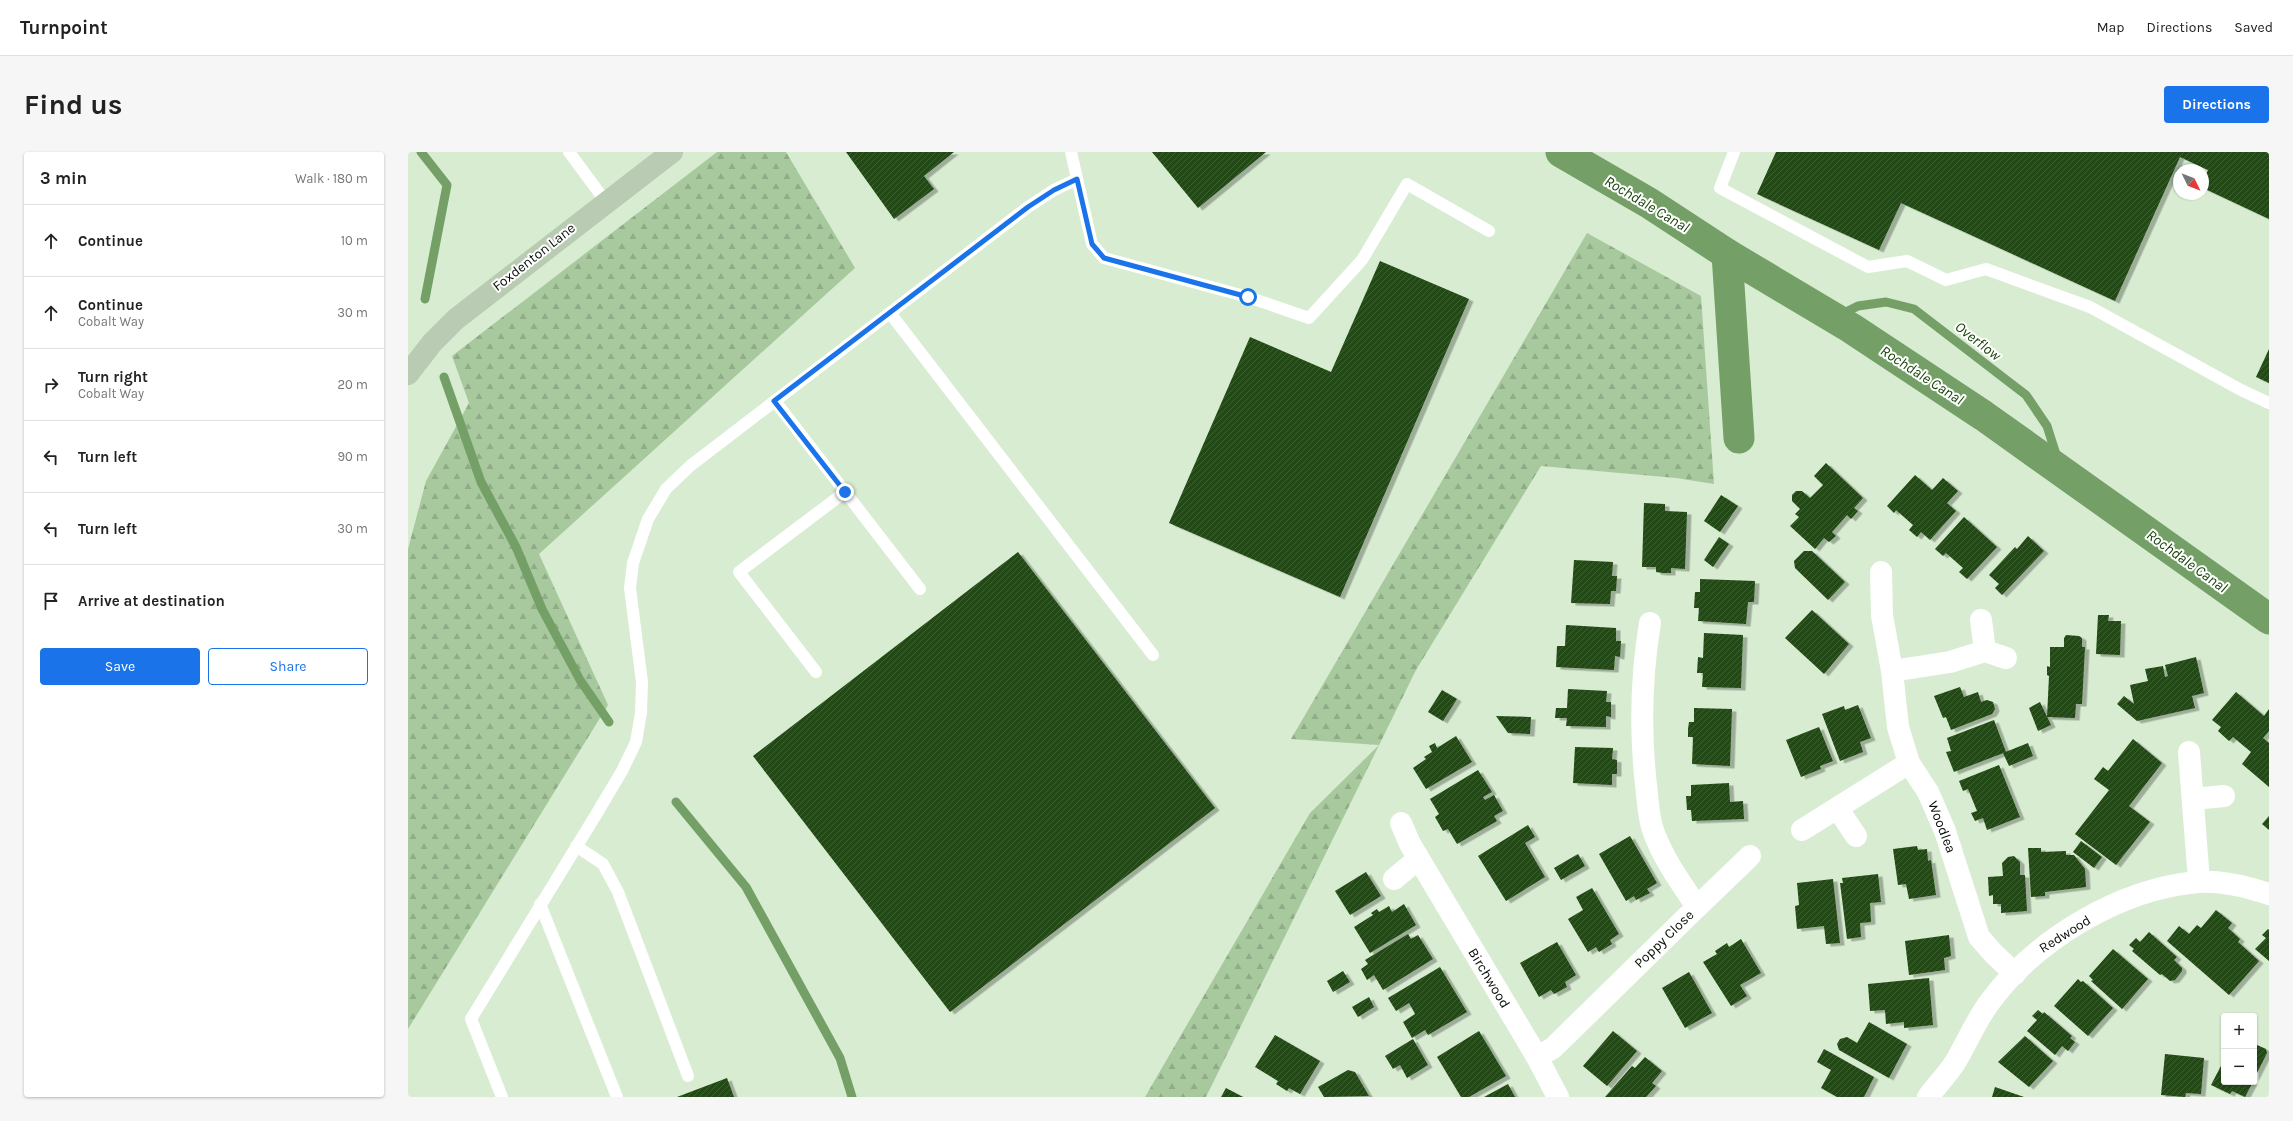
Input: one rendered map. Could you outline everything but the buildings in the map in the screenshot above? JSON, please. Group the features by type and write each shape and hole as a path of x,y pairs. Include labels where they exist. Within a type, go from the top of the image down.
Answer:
{"main road":[{"name":"Foxdenton Lane","path":"410,367 456,319 672,152"}],"street":[{"name":"Woodlea","path":"1881,572 1882,615 1892,671 1898,727 1908,763 1928,792 1945,831 1979,937 2015,974"},
{"path":"1981,620 1985,651"},
{"name":"Poppy Close","path":"1537,1057 1553,1048 1697,907 1680,882 1656,838 1648,802 1641,715 1646,652 1650,624"},
{"path":"1892,671 1950,662 1985,651 2006,658"},
{"path":"2189,752 2199,881"},
{"path":"1802,830 1838,809 1908,763"},
{"path":"2193,799 2224,796"},
{"path":"1838,809 1856,836"},
{"name":"Birchwood","path":"1401,823 1418,859 1537,1057 1558,1097"},
{"path":"1697,907 1750,856"},
{"path":"1394,878 1418,859"},
{"name":"Redwood","path":"1928,1097 1954,1063 1989,1003 2029,958 2052,941 2104,910 2138,895 2199,881 2226,884 2269,894"}],"lane":[{"path":"569,152 606,202"},
{"path":"1071,152 1092,244 1104,258 1224,291 1309,318 1362,260 1406,184 1489,231"},
{"path":"1734,152 1720,188 1868,267 1907,262 1946,280 1986,269 2090,307 2241,390 2269,403"},
{"path":"502,1097 471,1019 622,771 636,742 641,713 642,682 630,588 633,563 648,520 671,484 690,466 1028,207 1054,190 1077,179"},
{"path":"890,313 1154,655"},
{"path":"774,401 920,589"},
{"path":"816,672 739,572 845,492"},
{"path":"576,846 603,864 618,892 688,1076"},
{"path":"540,904 617,1097"}],"green space":[{"path":"717,152 786,152 855,268 539,554 608,705 408,1029 408,549 426,481 469,403 452,356"},
{"path":"1587,233 1701,296 1714,484 1676,478 1541,466 1416,670 1206,1097 1145,1097 1310,813 1379,745 1291,739"}],"waterway":[{"path":"421,152 447,185 425,299"},
{"name":"Rochdale Canal","path":"1561,152 1649,203 1727,254 1851,328 1984,416 2269,619"},
{"path":"1727,254 1739,438"},
{"name":"Overflow","path":"1834,318 1858,306 1886,302 1914,309 2026,395 2047,426 2061,470"},
{"path":"444,377 481,482 516,547 542,609 580,680 609,722"},
{"path":"676,802 746,887 840,1058 852,1097"}],"route":[{"path":"845,492 774,401 1028,207 1054,190 1077,179 1092,244 1104,258 1248,297"}]}
